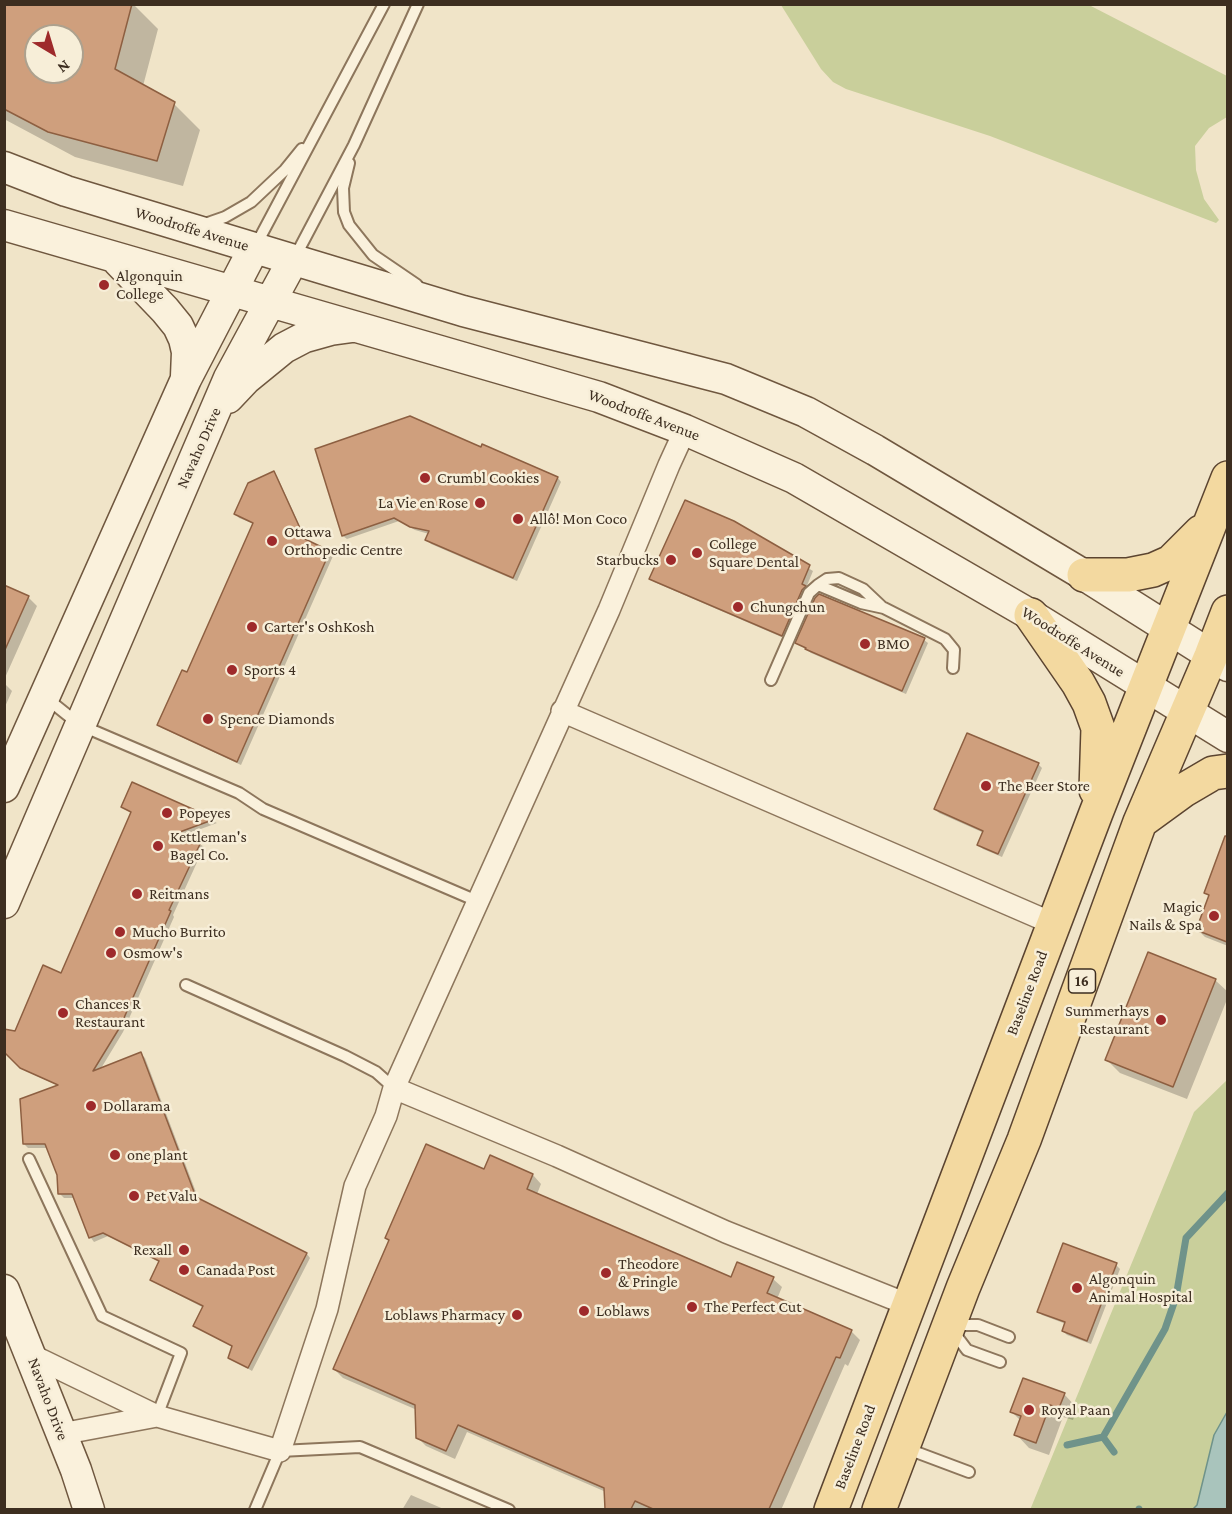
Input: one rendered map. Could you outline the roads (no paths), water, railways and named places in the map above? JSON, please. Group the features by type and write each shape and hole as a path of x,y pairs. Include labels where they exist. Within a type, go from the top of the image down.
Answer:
{"main road":[{"name":"Woodroffe Avenue","path":"4,167 66,191 463,311 726,380 806,412 936,485 1219,661"},
{"name":"Woodroffe Avenue","path":"4,225 599,397 686,430 794,478 1031,615 1227,737"},
{"path":"4,787 186,379 254,248"},
{"path":"116,259 178,326 187,352 186,379"},
{"name":"Navaho Drive","path":"4,903 229,378 293,260"},
{"path":"211,419 246,379 284,348 305,337 358,326"},
{"name":"Baseline Road","path":"831,1509 1096,813 1227,478"},
{"path":"1084,575 1128,575 1153,570 1171,562 1196,540 1212,519"},
{"name":"16","path":"879,1509 949,1325 1024,1140 1140,822 1186,711 1219,661 1227,612"},
{"path":"1031,615 1078,683 1098,728 1096,813"},
{"path":"1140,822 1184,789 1213,773 1227,771"},
{"name":"Navaho Drive","path":"4,1290 89,1509"},
{"path":"909,1305 949,1325"}],"street":[{"path":"31,1355 157,1416 280,1451 327,1309 355,1186 386,1116 394,1088 609,610 669,465 686,430"},
{"path":"562,711 1054,924"},
{"path":"394,1088 568,1161 726,1232 909,1305"},
{"path":"61,1434 157,1416"}],"lane":[{"path":"254,248 384,4"},
{"name":"Navaho Drive","path":"293,260 354,145 418,4"},
{"path":"187,227 207,224 225,217 251,202 285,170 318,130"},
{"path":"354,145 343,188 344,212 349,225 373,255 390,268 463,311"},
{"path":"771,680 810,593 827,579 839,578 863,589 884,608 945,639 954,650 953,668"},
{"path":"45,697 80,725 239,794 263,809 477,902"},
{"path":"186,985 376,1071 394,1088"},
{"path":"29,1159 102,1316 181,1353 157,1416"},
{"path":"949,1325 978,1325 1009,1338"},
{"path":"949,1325 967,1350 1000,1362"},
{"path":"255,1509 280,1451 360,1447 509,1509"},
{"path":"903,1447 969,1472"}],"water":[{"path":"1227,1412 1227,1509 1193,1509 1197,1505 1214,1435"}],"waterway":[{"path":"1067,1445 1103,1437 1165,1329 1176,1297 1186,1238 1228,1193"},
{"path":"1103,1437 1114,1452"}],"place":[{"name":"Algonquin College","path":"104,285"},
{"name":"Crumbl Cookies","path":"425,478"},
{"name":"La Vie en Rose","path":"480,503"},
{"name":"Allô! Mon Coco","path":"518,519"},
{"name":"Ottawa Orthopedic Centre","path":"272,541"},
{"name":"College Square Dental","path":"697,553"},
{"name":"Starbucks","path":"671,560"},
{"name":"Chungchun","path":"738,607"},
{"name":"Carter's OshKosh","path":"252,627"},
{"name":"BMO","path":"865,644"},
{"name":"Sports 4","path":"232,670"},
{"name":"Spence Diamonds","path":"208,719"},
{"name":"The Beer Store","path":"986,786"},
{"name":"Popeyes","path":"167,813"},
{"name":"Kettleman's Bagel Co.","path":"158,846"},
{"name":"Reitmans","path":"137,894"},
{"name":"Magic Nails & Spa","path":"1214,916"},
{"name":"Mucho Burrito","path":"120,932"},
{"name":"Osmow's","path":"111,953"},
{"name":"Chances R Restaurant","path":"63,1013"},
{"name":"Summerhays Restaurant","path":"1161,1020"},
{"name":"Dollarama","path":"91,1106"},
{"name":"one plant","path":"115,1155"},
{"name":"Pet Valu","path":"134,1196"},
{"name":"Rexall","path":"184,1250"},
{"name":"Canada Post","path":"184,1270"},
{"name":"Theodore & Pringle","path":"606,1273"},
{"name":"Algonquin Animal Hospital","path":"1077,1288"},
{"name":"The Perfect Cut","path":"692,1307"},
{"name":"Loblaws","path":"584,1311"},
{"name":"Loblaws Pharmacy","path":"517,1315"},
{"name":"Royal Paan","path":"1029,1410"}]}
